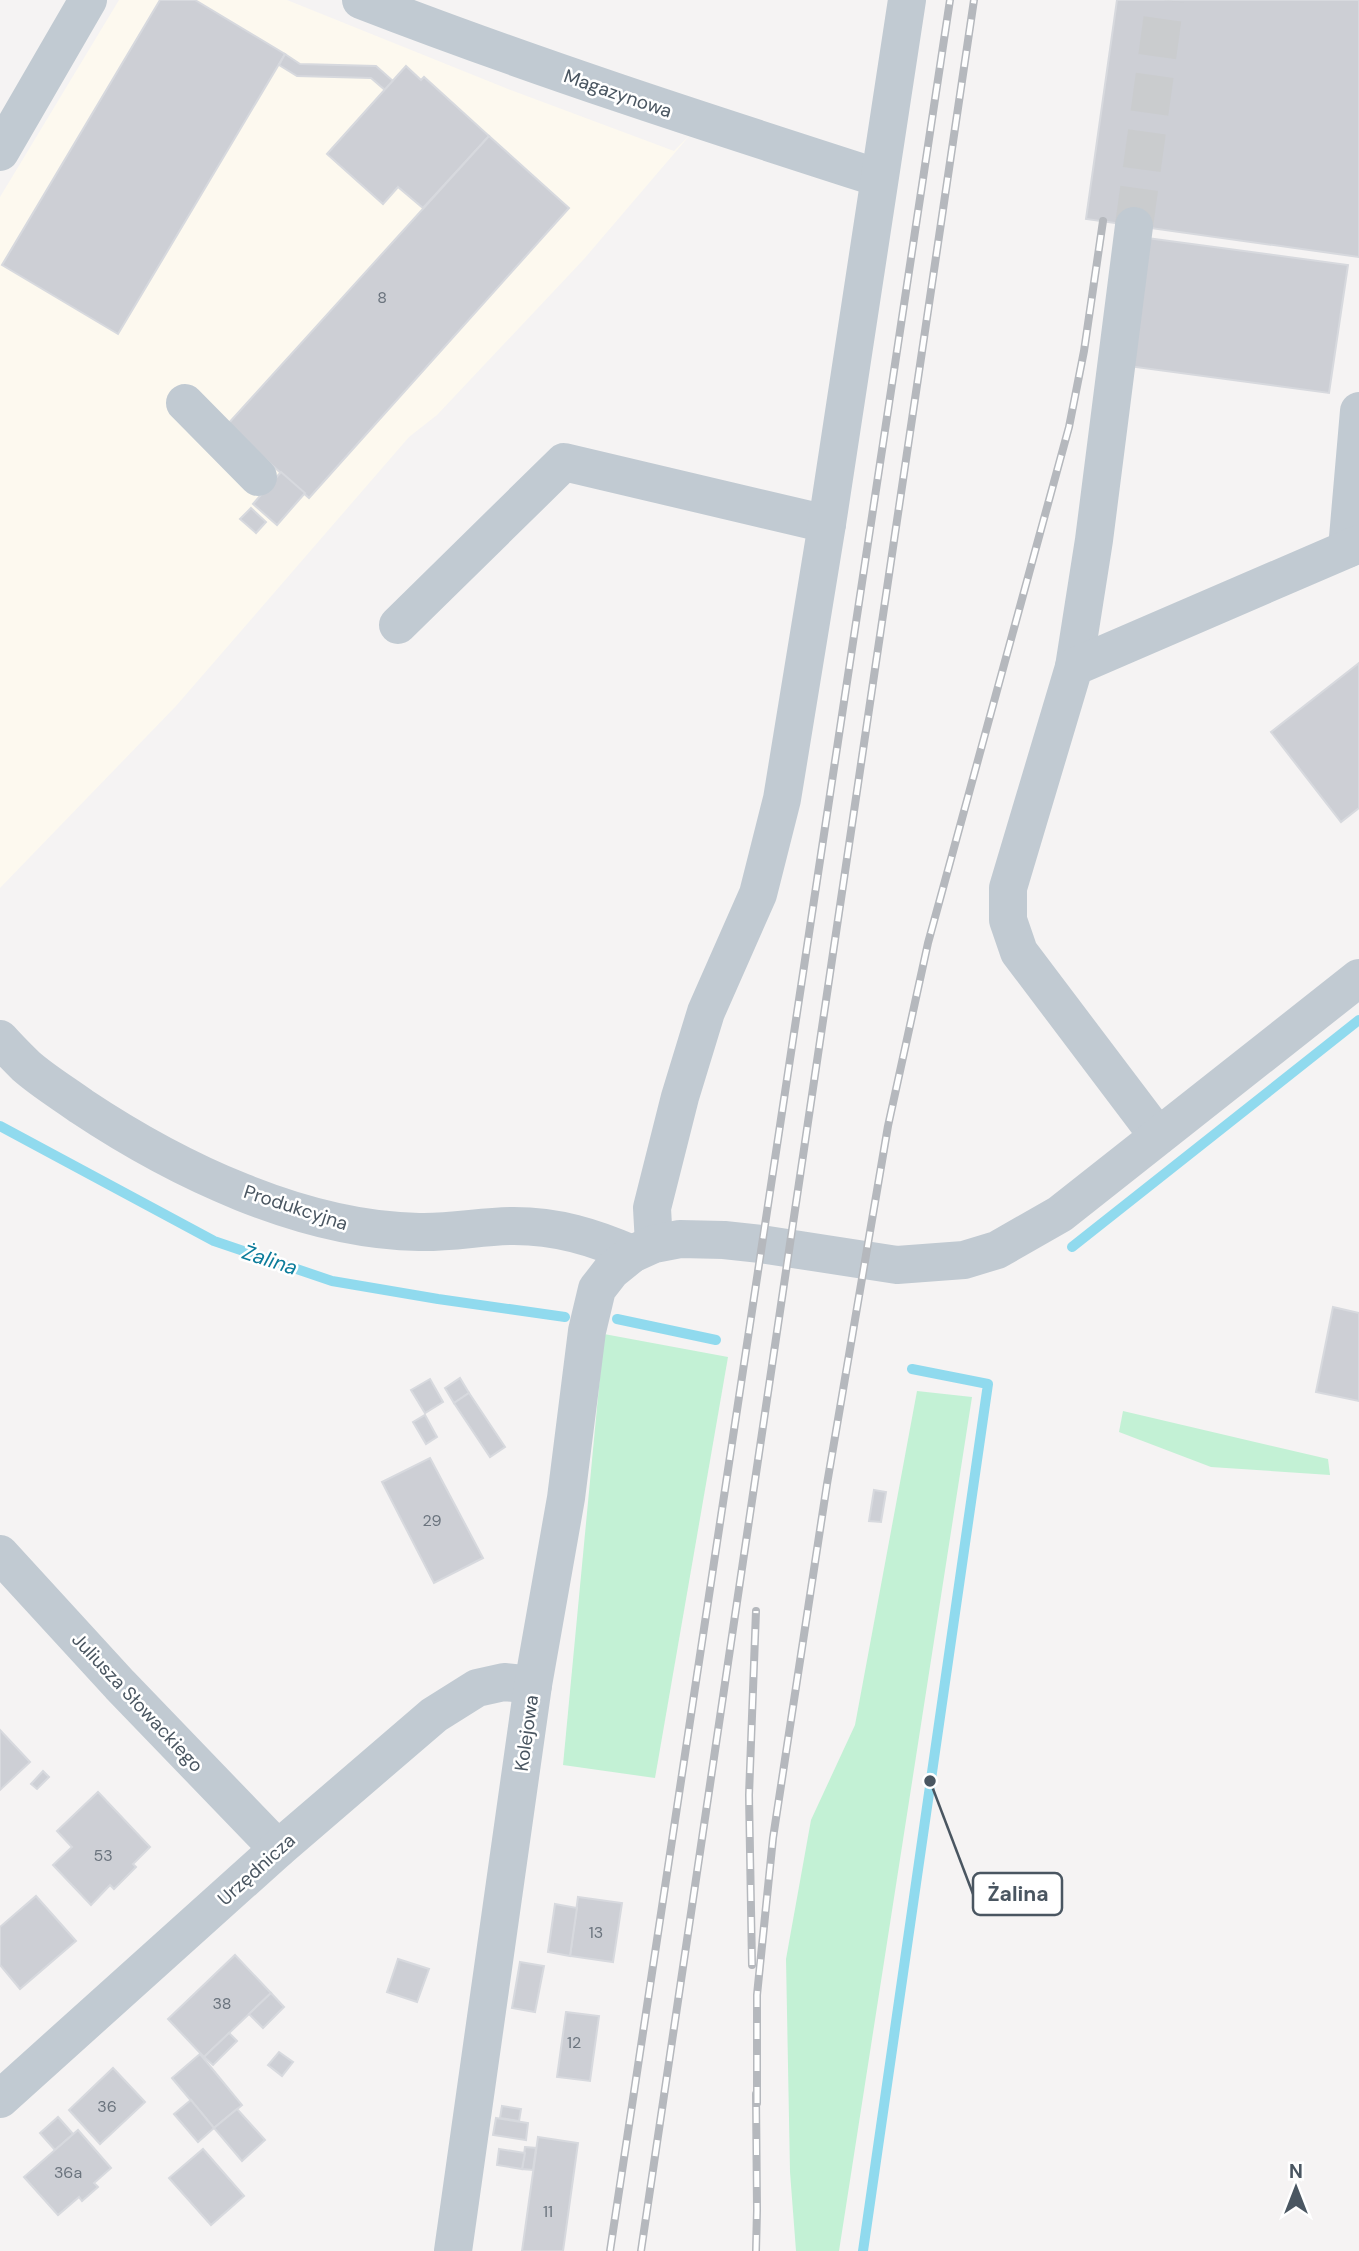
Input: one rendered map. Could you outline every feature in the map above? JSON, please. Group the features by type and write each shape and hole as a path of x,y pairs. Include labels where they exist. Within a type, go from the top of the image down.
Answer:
{"street":[{"path":"0,152 88,0"},
{"name":"Magazynowa","path":"361,0 659,108 879,177"},
{"path":"907,0 782,799 758,894 706,1012 680,1097 643,1249 680,1239 724,1240 897,1265 964,1260 998,1250 1060,1214 1359,978"},
{"path":"1133,226 1094,540 1074,667 1008,888 1008,920 1019,952 1158,1136"},
{"path":"185,403 258,477"},
{"path":"1074,667 1353,546 1359,411"},
{"path":"398,625 564,462 827,524"},
{"name":"Produkcyjna","path":"0,1039 26,1066 128,1138 204,1175 313,1217 362,1228 421,1232 514,1226 560,1229 643,1249"},
{"name":"Kolejowa","path":"453,2251 533,1685 566,1498 587,1331 597,1289 611,1271 643,1249"},
{"name":"Juliusza Słowackiego","path":"0,1554 120,1685 278,1849"},
{"name":"Urzędnicza","path":"0,2099 278,1849 434,1715 477,1688 504,1682 533,1685"}],"shaded area":[{"path":"119,0 287,0 508,89 674,151 690,135 584,259 437,415 409,437 176,706 0,888 0,197"}],"green space":[{"path":"604,1334 728,1357 655,1778 563,1765"},
{"path":"917,1391 972,1397 839,2251 796,2251 790,2172 786,1959 811,1820 855,1725"},
{"path":"1123,1411 1328,1459 1330,1475 1211,1467 1119,1432"}],"building":[{"path":"160,0 195,0 285,54 118,334 2,265"},
{"path":"1117,0 1359,0 1359,257 1086,219"},
{"path":"285,54 300,64 376,66 393,81 385,90 371,78 297,76 279,65"},
{"path":"406,66 421,80 424,77 489,136 423,208 398,187 383,204 327,154"},
{"path":"489,136 569,208 309,498 227,425"},
{"path":"1147,238 1348,265 1329,393 1128,366"},
{"path":"281,472 305,493 277,525 253,504"},
{"path":"251,508 266,522 256,533 240,519"},
{"path":"1359,663 1359,808 1341,822 1271,732"},
{"path":"1333,1307 1359,1313 1359,1401 1316,1392"},
{"path":"460,1378 469,1393 454,1403 445,1388"},
{"path":"430,1379 443,1402 425,1413 411,1390"},
{"path":"469,1393 505,1447 490,1457 454,1403"},
{"path":"425,1415 437,1437 426,1444 413,1422"},
{"path":"430,1458 483,1558 434,1583 382,1482"},
{"path":"874,1490 886,1492 881,1522 869,1521"},
{"path":"0,1730 30,1762 0,1790"},
{"path":"43,1771 49,1777 37,1789 31,1784"},
{"path":"98,1792 150,1847 133,1864 136,1867 114,1889 110,1885 91,1905 53,1865 72,1847 57,1831"},
{"path":"36,1896 76,1941 20,1989 0,1965 0,1927"},
{"path":"578,1897 622,1903 613,1962 570,1956"},
{"path":"555,1904 577,1908 570,1956 548,1952"},
{"path":"235,1955 271,1993 204,2057 168,2019"},
{"path":"398,1959 429,1969 417,2002 387,1992"},
{"path":"520,1962 544,1966 535,2012 512,2008"},
{"path":"271,1993 284,2007 263,2028 249,2014"},
{"path":"566,2012 599,2016 590,2081 557,2077"},
{"path":"229,2033 237,2041 213,2065 204,2057"},
{"path":"279,2052 293,2062 282,2076 268,2065"},
{"path":"200,2054 242,2105 214,2128 172,2078"},
{"path":"113,2068 145,2102 100,2144 69,2110"},
{"path":"191,2100 214,2128 198,2142 174,2114"},
{"path":"502,2106 521,2109 519,2121 500,2118"},
{"path":"237,2109 265,2140 242,2161 214,2128"},
{"path":"58,2117 73,2134 55,2150 40,2133"},
{"path":"496,2118 528,2123 526,2140 493,2135"},
{"path":"78,2130 111,2168 94,2183 98,2187 82,2201 79,2197 58,2215 24,2177"},
{"path":"538,2137 578,2143 563,2251 522,2251"},
{"path":"525,2147 536,2148 533,2170 522,2169"},
{"path":"203,2149 244,2196 211,2225 169,2178"},
{"path":"499,2149 525,2153 522,2169 497,2165"}],"waterway":[{"path":"1072,1247 1359,1020"},
{"name":"Żalina","path":"0,1126 214,1241 332,1281 565,1317"},
{"name":"Żalina","path":"617,1319 716,1340"},
{"name":"Żalina","path":"863,2251 988,1384 912,1369"}],"tunnel":[{"path":"1134,226 1165,0"}],"railway":[{"path":"610,2251 950,0"},
{"path":"641,2251 974,0"},
{"path":"757,2103 757,1995 773,1838 827,1484 888,1126 928,943 1069,427 1084,351 1103,221"},
{"path":"752,1965 749,1795 756,1611"},
{"path":"756,2094 756,2251"}],"place":[{"name":"Żalina","path":"930,1781"}]}
